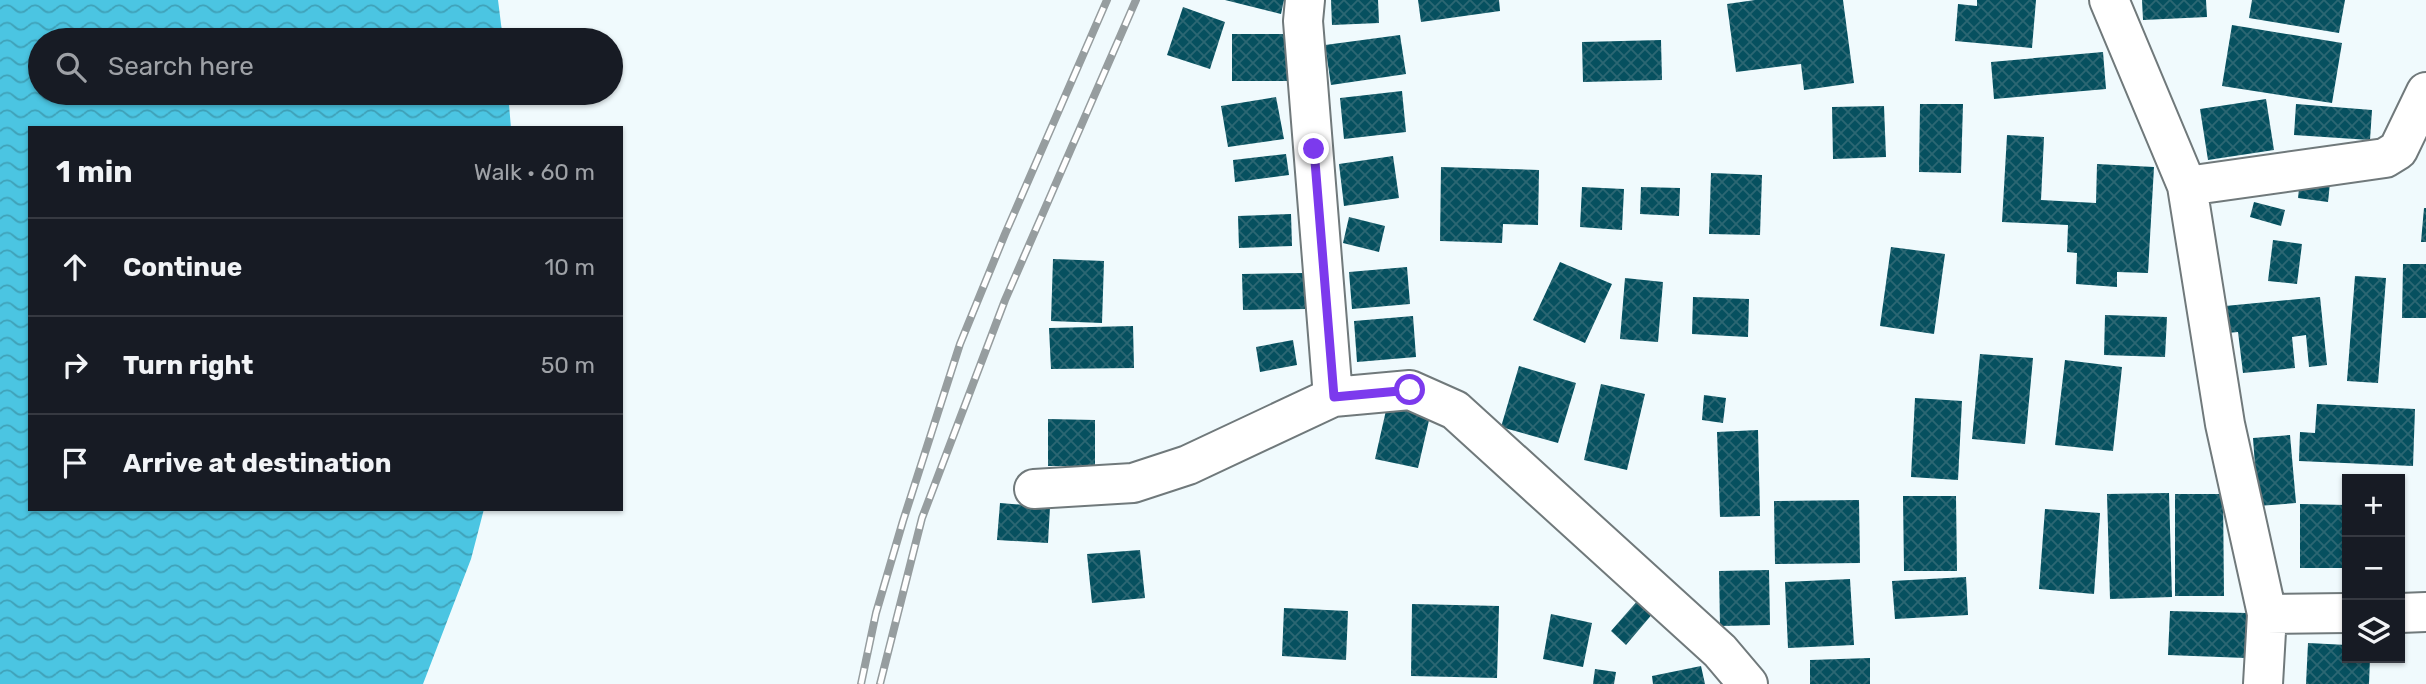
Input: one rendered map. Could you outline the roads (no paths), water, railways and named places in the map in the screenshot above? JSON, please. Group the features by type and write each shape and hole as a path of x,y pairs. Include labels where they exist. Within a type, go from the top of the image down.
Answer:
{"street":[{"path":"1305,0 1303,22 1334,397"},
{"path":"2109,0 2187,186 2224,424 2267,614 2263,684"},
{"path":"2187,186 2385,158 2398,150 2426,92"},
{"path":"1034,489 1133,483 1188,465 1334,397 1410,390 1455,410 1720,651 1748,684"},
{"path":"2405,612 2426,612"},
{"path":"2267,614 2342,613"}],"water":[{"path":"0,0 498,0 502,28 28,28 28,105 509,105 511,126 28,126 28,511 483,511 471,559 423,684 0,684"}],"railway":[{"path":"861,684 876,613 960,344 1107,0"},
{"path":"880,684 922,518 1005,300 1136,0"}]}
